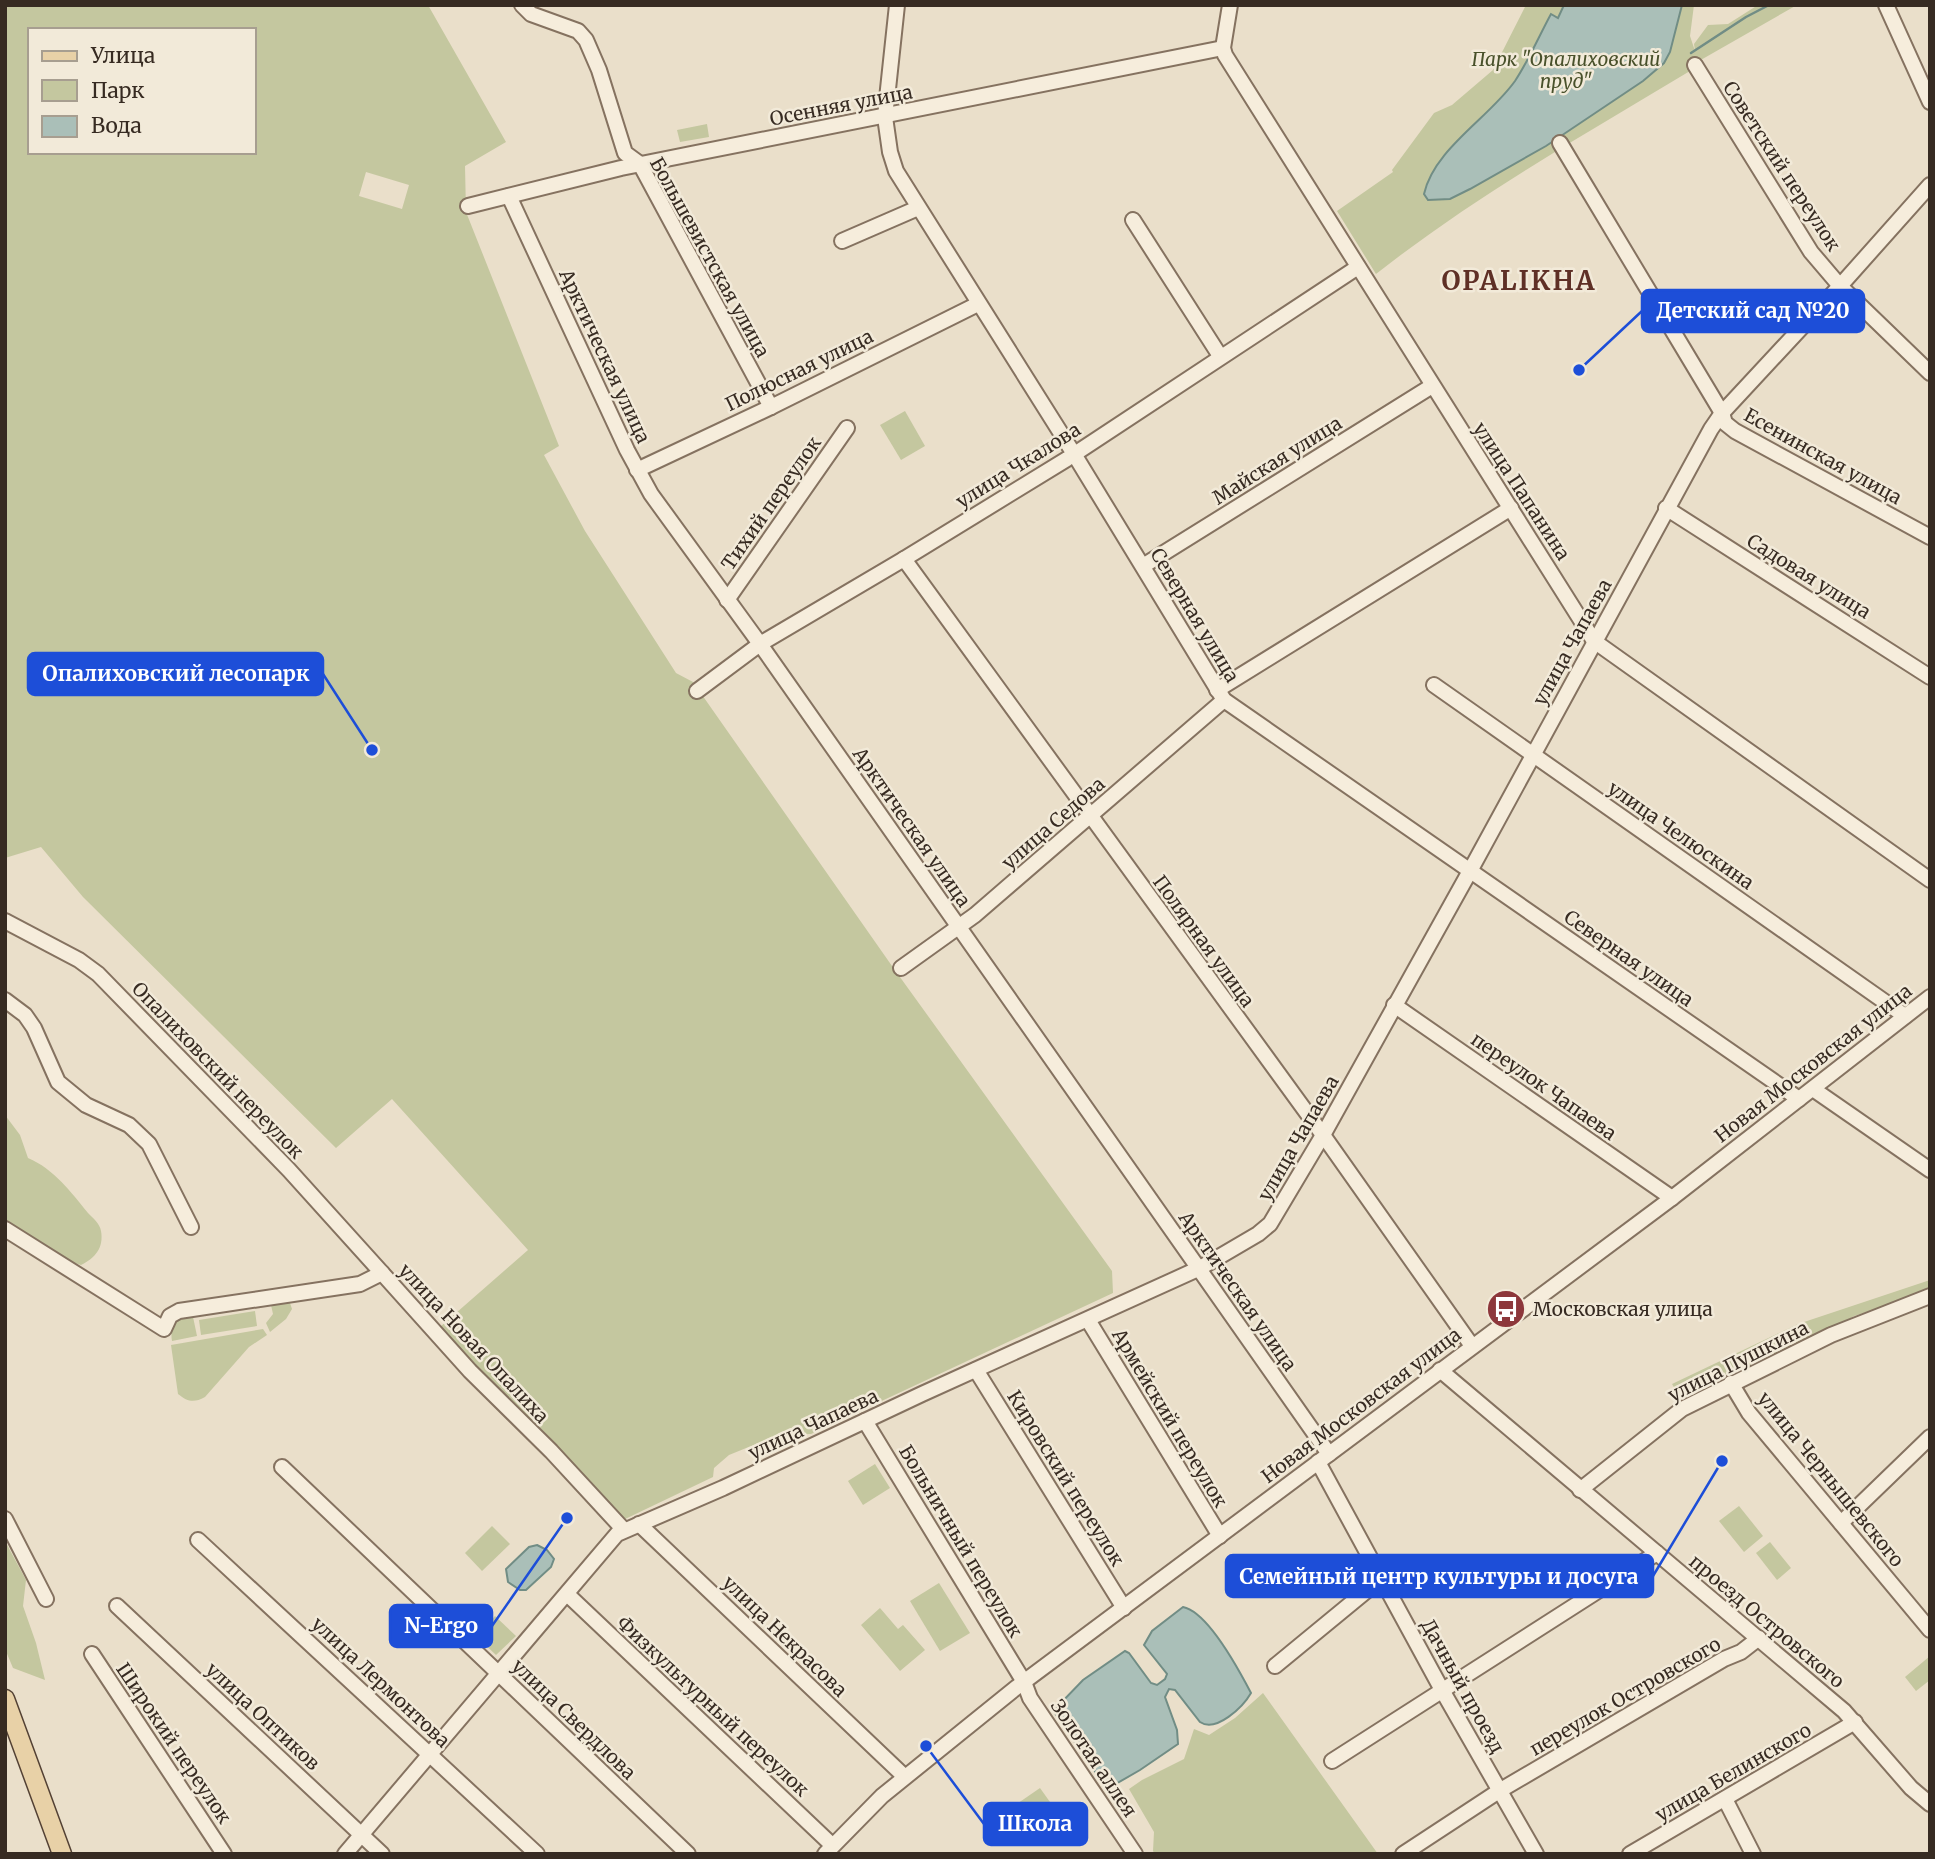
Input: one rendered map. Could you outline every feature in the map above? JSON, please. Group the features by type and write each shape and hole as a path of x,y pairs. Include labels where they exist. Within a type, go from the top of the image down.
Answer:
{"main road":[{"path":"5,1699 62,1854"},
{"path":"5,1731 50,1854"}],"street":[{"name":"Большевистская улица","path":"522,5 531,14 578,31 586,40 599,70 625,153 640,164 771,407"},
{"name":"Северная улица","path":"897,5 885,117 896,171 1074,454 1221,695 1469,871 1799,1099"},
{"path":"1223,48 1230,5"},
{"path":"1886,5 1930,102"},
{"name":"Осенняя улица","path":"468,206 640,164 1223,48"},
{"name":"улица Папанина","path":"1223,48 1594,641 1930,880"},
{"name":"Советский переулок","path":"1695,65 1811,252 1840,286 1930,373"},
{"name":"Есенинская улица","path":"1560,143 1722,413 1725,423 1735,431 1930,537"},
{"name":"улица Чапаева","path":"345,1854 611,1541 624,1530 723,1488 1200,1268 1270,1224 1280,1211 1469,871 1711,429 1722,413 1930,185"},
{"name":"Арктическая улица","path":"509,196 637,470 659,506 760,644 1200,1268 1324,1458"},
{"path":"842,241 918,208"},
{"path":"1133,220 1220,356"},
{"name":"улица Чкалова","path":"696,691 760,644 1074,454 1358,267"},
{"name":"Полюсная улица","path":"637,470 978,304"},
{"name":"Майская улица","path":"1143,566 1432,386"},
{"name":"Тихий переулок","path":"727,600 847,428"},
{"name":"улица Седова","path":"901,968 975,915 1089,816 1221,695 1511,508"},
{"name":"Садовая улица","path":"1666,509 1930,677"},
{"name":"Полярная улица","path":"904,559 1472,1346"},
{"name":"улица Челюскина","path":"1434,685 1905,1016"},
{"name":"Опалиховский переулок","path":"5,921 79,960 98,974 289,1170 382,1273"},
{"name":"Новая Московская улица","path":"828,1850 904,1776 1024,1682 1672,1198 1930,997"},
{"path":"5,1000 24,1015 34,1028 58,1082 86,1105 129,1125 149,1144 191,1227"},
{"name":"переулок Чапаева","path":"1394,1005 1672,1198"},
{"path":"1813,1089 1930,1170"},
{"name":"улица Новая Опалиха","path":"5,1229 164,1329 170,1317 179,1311 360,1284 382,1273 470,1371 551,1451 624,1530"},
{"name":"улица Пушкина","path":"1580,1490 1682,1409 1831,1335 1930,1296"},
{"name":"Армейский переулок","path":"1088,1320 1220,1536"},
{"name":"Кировский переулок","path":"976,1370 1124,1608"},
{"name":"проезд Островского","path":"1440,1370 1759,1638 1854,1722 1911,1788 1930,1804"},
{"name":"улица Чернышевского","path":"1731,1383 1749,1413 1930,1630"},
{"name":"Больничный переулок","path":"865,1421 1024,1682"},
{"path":"1841,1523 1930,1437"},
{"name":"Дачный проезд","path":"1324,1458 1382,1578 1442,1690 1536,1854"},
{"name":"улица Свердлова","path":"282,1467 688,1854"},
{"path":"5,1519 46,1599"},
{"name":"улица Некрасова","path":"639,1524 904,1776"},
{"name":"улица Лермонтова","path":"198,1540 537,1854"},
{"path":"1332,1761 1657,1553"},
{"path":"1275,1666 1382,1578"},
{"name":"Физкультурный переулок","path":"567,1594 828,1850"},
{"name":"улица Оптиков","path":"117,1606 382,1854"},
{"name":"переулок Островского","path":"1403,1854 1499,1791 1724,1659 1741,1652 1759,1638"},
{"name":"Широкий переулок","path":"92,1654 224,1854"},
{"name":"Золотая аллея","path":"1024,1682 1030,1698 1135,1854"},
{"name":"улица Белинского","path":"1630,1854 1854,1722"},
{"path":"1725,1799 1753,1854"}],"green space":[{"path":"5,5 428,5 506,142 465,166 466,212 559,446 544,455 585,531 676,673 693,682 892,966 1112,1271 1113,1293 811,1434 778,1435 729,1455 714,1468 713,1477 623,1520 440,1327 528,1250 392,1099 336,1148 83,897 41,847 5,858","holes":["366,172 409,185 402,209 359,196"]},
{"name":"Парк \"Опалиховский пруд\"","path":"1526,5 1694,5 1690,36 1695,51 1694,44 1708,25 1728,24 1758,5 1797,5 1699,61 1690,71 1490,193 1376,274 1337,211 1393,172 1434,113 1452,105 1493,70"},
{"path":"707,124 709,137 680,142 677,130"},
{"path":"905,411 925,446 901,460 880,425"},
{"path":"5,1115 20,1135 28,1158 46,1168 61,1182 99,1226 102,1237 100,1247 94,1256 81,1265 60,1258 5,1220"},
{"path":"1930,1280 1930,1299 1897,1303 1854,1316 1816,1339 1732,1372 1680,1397 1672,1384 1798,1324"},
{"path":"289,1300 292,1309 286,1319 270,1332 266,1323 273,1314 271,1305 222,1313 221,1307"},
{"path":"255,1311 257,1326 201,1335 199,1320"},
{"path":"192,1312 197,1336 172,1341 173,1326 183,1316"},
{"path":"263,1329 267,1335 249,1347 205,1397 191,1401 178,1394 171,1345"},
{"path":"875,1464 890,1488 863,1505 848,1481"},
{"path":"1739,1506 1763,1536 1744,1552 1719,1521"},
{"path":"492,1526 510,1544 482,1571 465,1553"},
{"path":"5,1541 26,1580 23,1606 45,1680 13,1668 5,1649"},
{"path":"1770,1542 1791,1568 1777,1580 1756,1553"},
{"path":"939,1583 970,1633 940,1651 910,1601"},
{"path":"880,1608 898,1629 903,1625 925,1650 900,1671 861,1625"},
{"path":"495,1616 516,1636 496,1655 476,1636"},
{"path":"1930,1656 1930,1680 1916,1691 1905,1677"},
{"path":"1263,1693 1378,1854 1155,1854 1154,1832 1129,1789 1184,1759 1194,1729 1209,1735 1235,1718"},
{"path":"1040,1788 1050,1802 994,1840 985,1826"}],"water":[{"path":"1564,5 1682,5 1670,52 1664,63 1643,81 1546,146 1470,189 1450,199 1428,200 1424,194 1439,163 1450,148 1504,95 1515,81 1551,14 1558,18"},
{"path":"537,1545 547,1550 554,1559 551,1567 526,1590 520,1590 508,1582 506,1569 529,1547"},
{"path":"1183,1607 1193,1611 1212,1630 1251,1693 1228,1717 1214,1724 1206,1724 1200,1722 1175,1690 1169,1689 1165,1697 1177,1730 1178,1744 1107,1789 1055,1713 1057,1707 1083,1680 1125,1651 1151,1683 1157,1685 1165,1679 1167,1674 1144,1645 1152,1631"}],"waterway":[{"path":"1691,53 1769,5"}],"place":[{"name":"Детский сад №20","path":"1579,370"},
{"name":"Опалиховский лесопарк","path":"372,750"},
{"name":"Московская улица","path":"1506,1309"},
{"name":"Семейный центр культуры и досуга","path":"1722,1461"},
{"name":"N-Ergo","path":"567,1518"},
{"name":"Школа","path":"926,1746"}],"district":[{"name":"OPALIKHA","path":"1519,280"}]}
